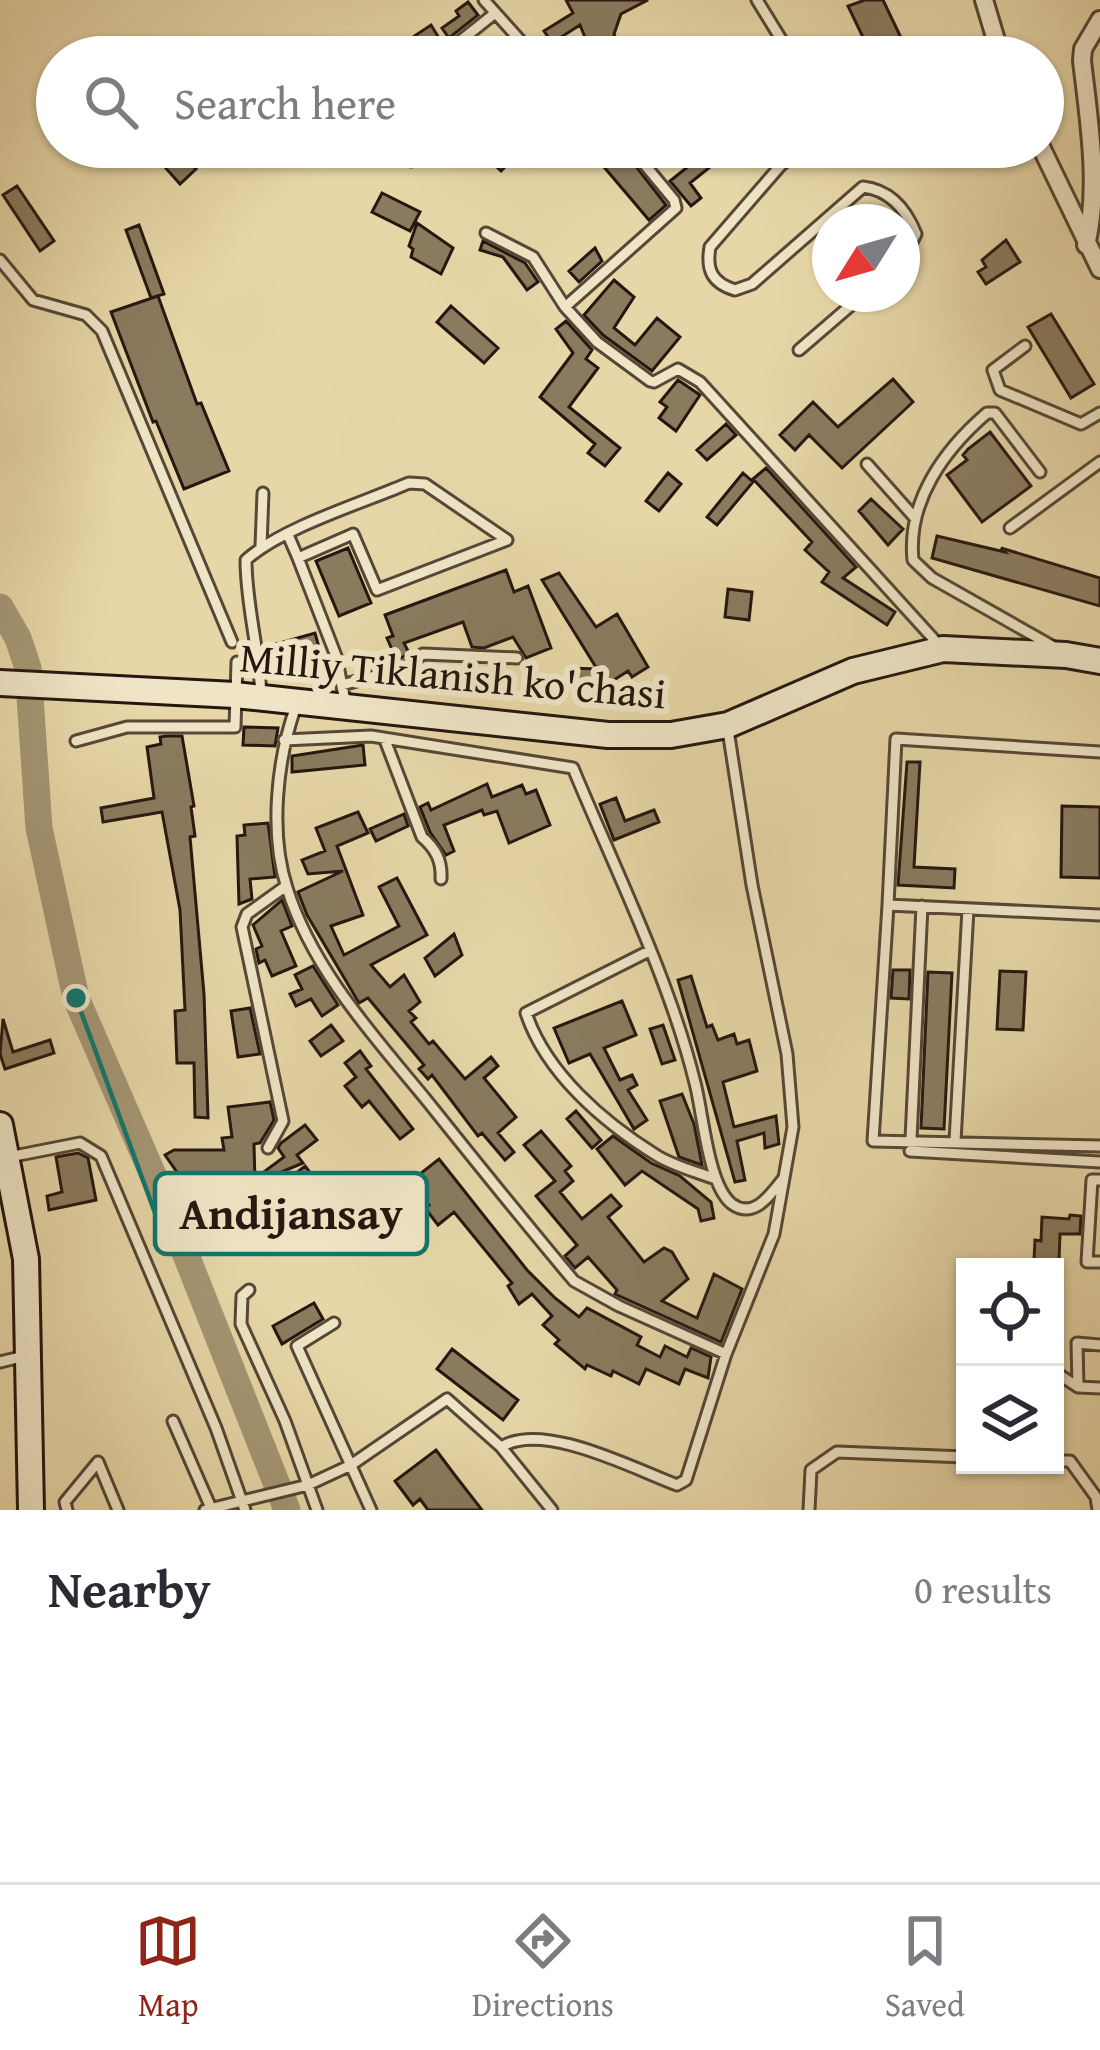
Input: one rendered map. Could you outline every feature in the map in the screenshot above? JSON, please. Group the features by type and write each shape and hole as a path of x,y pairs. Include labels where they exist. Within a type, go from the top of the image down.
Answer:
{"main road":[{"name":"Milliy Tiklanish ko'chasi","path":"0,682 298,701 344,695 608,735 671,735 728,725 853,671 943,649 1066,655 1100,662"},
{"path":"0,1125 26,1259 31,1510"}],"street":[{"path":"984,0 995,36"},
{"path":"1086,245 1097,220 1097,184 1082,61 1083,49 1100,20"},
{"path":"1051,168 1100,267"}],"lane":[{"path":"484,0 515,36"},
{"path":"757,0 779,36"},
{"path":"466,36 494,14"},
{"path":"565,307 676,208 647,168"},
{"path":"778,168 710,247 707,263 716,280 735,290 752,284 812,231"},
{"path":"843,204 862,187 875,188 895,204"},
{"path":"486,232 533,256 565,307 597,342 650,381 678,369 700,382 943,649"},
{"path":"0,260 33,300 86,315 102,331 232,642"},
{"path":"799,350 843,312"},
{"path":"1025,346 993,370 1000,390 1081,424 1100,413"},
{"path":"1040,472 995,413 987,413 951,446 930,478 910,533 913,560 932,578 1066,655"},
{"path":"1010,528 1100,462"},
{"path":"867,464 916,518"},
{"path":"76,741 127,727 235,727 260,665 246,560 261,546 409,483 425,484 507,539 377,590 353,535 298,558"},
{"path":"261,546 263,494"},
{"path":"288,535 336,656 344,695 404,668 423,653 517,658"},
{"path":"236,662 248,696"},
{"path":"298,701 284,740 279,840 286,886 310,942 343,998 574,1281 726,1354"},
{"path":"501,1447 515,1438 542,1437 677,1485 686,1480 726,1354 774,1234 793,1127 788,1054 752,885 728,725"},
{"path":"284,740 371,736 573,768 649,951 694,1078 716,1179 727,1200 740,1208 753,1208 787,1174"},
{"path":"1100,752 896,739 873,1141 1100,1162"},
{"path":"386,740 422,838 434,848 442,867 441,880"},
{"path":"268,1148 283,1121 242,927 247,914 286,886"},
{"path":"888,905 1100,915"},
{"path":"910,1145 922,906"},
{"path":"955,1141 968,909"},
{"path":"649,951 526,1013 536,1040 587,1104 658,1157 716,1179"},
{"path":"910,1145 955,1141 1100,1146"},
{"path":"9,1157 80,1143 101,1156 244,1506"},
{"path":"1100,1180 1092,1180 1087,1262 1100,1262"},
{"path":"249,1290 242,1296 241,1324 285,1420 317,1510"},
{"path":"334,1323 297,1346 371,1510"},
{"path":"1078,1388 1077,1343 1100,1345"},
{"path":"0,1362 31,1354"},
{"path":"1064,1378 1078,1388 1100,1388"},
{"path":"173,1421 208,1509 244,1506 308,1485 351,1465 447,1399 501,1447 552,1510"},
{"path":"808,1510 812,1469 837,1452 956,1457"},
{"path":"1064,1461 1070,1461 1096,1497 1098,1510"},
{"path":"68,1510 65,1502 98,1462 118,1510"}],"building":[{"path":"566,0 648,0 621,14 615,36 584,36 580,25 563,36 547,36 544,31 573,13"},
{"path":"883,0 900,36 862,36 848,6"},
{"path":"468,2 478,15 448,36 442,28 459,16 456,11"},
{"path":"431,25 438,36 414,36"},
{"path":"166,168 195,168 196,169 180,184"},
{"path":"605,168 637,168 666,205 649,220"},
{"path":"686,168 709,168 690,183 701,198 691,206 670,181"},
{"path":"17,186 54,241 40,251 3,195"},
{"path":"382,193 420,212 410,231 372,212"},
{"path":"417,223 453,248 441,274 411,257 409,246"},
{"path":"139,225 164,294 151,298 126,230"},
{"path":"1006,240 1020,262 986,284 978,272 986,267 982,260"},
{"path":"483,241 525,263 538,282 527,290 503,257 480,250"},
{"path":"595,248 602,261 579,282 569,271"},
{"path":"614,280 634,297 614,328 635,345 657,318 680,337 652,371 584,315"},
{"path":"158,296 197,404 201,403 229,471 184,489 111,312"},
{"path":"451,306 498,348 484,363 437,322"},
{"path":"1051,314 1094,384 1071,398 1028,327"},
{"path":"566,321 592,350 586,359 598,368 569,407 620,448 605,466 588,453 595,444 540,397 573,353 556,329"},
{"path":"893,379 913,402 842,468 809,435 795,450 780,435 813,402 838,427"},
{"path":"678,380 700,395 676,431 659,418 667,407 660,402"},
{"path":"726,424 736,435 707,460 697,450"},
{"path":"990,432 1031,486 982,522 947,475"},
{"path":"766,468 856,567 843,578 895,612 887,625 822,582 829,572 805,550 812,542 753,479"},
{"path":"668,473 681,484 659,511 646,501"},
{"path":"743,473 753,482 717,525 707,517"},
{"path":"871,499 903,529 888,545 859,511"},
{"path":"937,536 1005,552 1001,548 1100,578 1100,606 932,558"},
{"path":"348,548 371,603 339,616 316,561"},
{"path":"506,570 514,592 528,586 551,648 526,658 513,637 484,648 472,647 463,622 404,643 409,653 397,661 387,638 393,636 385,615"},
{"path":"559,573 596,627 617,614 648,667 632,677 628,671 606,685 570,684 570,668 597,669 542,580"},
{"path":"728,589 752,592 749,620 725,617"},
{"path":"315,633 320,651 268,666 265,647"},
{"path":"244,727 278,728 275,746 243,745"},
{"path":"182,736 194,806 195,836 190,837 204,994 208,1118 195,1117 194,1063 177,1063 175,1011 185,1010 180,910 162,812 103,822 101,808 154,798 147,747 161,744 160,737"},
{"path":"363,745 365,765 292,772 292,756"},
{"path":"907,762 920,762 914,867 955,869 954,888 898,885"},
{"path":"487,784 492,797 522,785 526,794 536,790 550,825 509,843 497,811 484,815 482,810 444,825 454,851 446,855 420,807 428,803 431,810"},
{"path":"616,798 625,821 654,810 659,822 614,840 600,804"},
{"path":"1062,806 1100,807 1100,878 1061,877"},
{"path":"358,812 368,833 337,846 363,915 331,926 344,955 399,926 379,887 397,878 427,935 371,965 390,987 404,975 420,1002 409,1011 416,1018 411,1022 465,1079 491,1057 498,1066 484,1078 516,1117 498,1133 514,1152 505,1160 482,1133 478,1136 432,1075 428,1079 419,1069 424,1065 368,998 359,1003 307,915 298,892 343,871 308,874 302,860 325,851 316,828"},
{"path":"404,814 408,826 376,841 370,829"},
{"path":"268,823 275,877 250,879 252,899 239,904 237,836 245,835 244,825"},
{"path":"282,900 292,926 281,931 296,966 272,976 265,960 259,963 256,949 262,946 253,925"},
{"path":"454,934 462,955 435,976 425,958"},
{"path":"313,966 338,1005 322,1016 311,999 296,1006 290,994 302,989 295,975"},
{"path":"893,970 910,970 909,999 891,998"},
{"path":"1000,971 1026,972 1023,1030 997,1029"},
{"path":"928,972 952,973 944,1129 921,1128"},
{"path":"691,976 707,1027 712,1025 718,1040 734,1034 737,1044 749,1040 757,1071 723,1082 734,1127 776,1116 779,1144 765,1148 764,1133 737,1141 745,1180 735,1182 678,980"},
{"path":"622,1001 636,1035 604,1048 620,1080 632,1075 637,1085 628,1090 647,1120 634,1129 590,1054 569,1063 554,1028"},
{"path":"250,1008 260,1054 238,1057 231,1011"},
{"path":"3,1019 13,1052 50,1040 54,1053 5,1069 0,1054"},
{"path":"331,1025 343,1041 321,1056 310,1041"},
{"path":"663,1025 675,1060 662,1064 650,1029"},
{"path":"360,1051 371,1066 366,1069 413,1129 400,1139 369,1101 362,1107 345,1086 356,1077 345,1063"},
{"path":"682,1094 702,1165 679,1157 660,1101"},
{"path":"270,1102 274,1120 260,1143 254,1144 255,1183 221,1197 211,1175 179,1175 165,1155 174,1150 224,1150 222,1138 232,1137 228,1107"},
{"path":"576,1111 601,1140 592,1148 567,1119"},
{"path":"305,1125 317,1140 297,1155 303,1163 260,1181 257,1177 284,1157 278,1148 281,1143"},
{"path":"541,1131 571,1166 565,1171 573,1181 560,1192 582,1219 611,1195 621,1206 608,1217 644,1262 664,1248 672,1252 688,1279 662,1301 697,1318 714,1274 742,1289 721,1342 615,1294 617,1290 588,1257 575,1268 565,1256 577,1245 536,1196 555,1181 524,1145"},
{"path":"613,1136 651,1163 680,1176 711,1202 714,1218 701,1221 698,1209 642,1171 625,1185 597,1149"},
{"path":"78,1153 88,1158 96,1200 49,1210 47,1196 62,1192 56,1157"},
{"path":"439,1159 555,1298 579,1317 587,1308 641,1337 637,1345 660,1357 665,1346 687,1357 691,1348 711,1357 708,1378 685,1369 679,1384 646,1369 639,1384 613,1371 611,1376 587,1365 585,1369 555,1344 559,1340 543,1325 552,1316 532,1294 519,1304 508,1286 512,1283 454,1212 438,1225 425,1208 429,1205 411,1181"},
{"path":"305,1166 325,1192 300,1211 293,1202 256,1233 249,1224 245,1227 238,1218"},
{"path":"1070,1215 1081,1216 1080,1234 1060,1234 1059,1258 1034,1258 1042,1217 1069,1219"},
{"path":"314,1303 323,1319 282,1344 273,1326"},
{"path":"452,1349 518,1400 503,1420 437,1369"},
{"path":"436,1450 482,1510 428,1510 420,1499 413,1505 395,1481"}],"waterway":[{"path":"0,607 28,668 39,828 76,998 167,1207 287,1510"}],"place":[{"name":"Andijansay","path":"76,998"}]}
